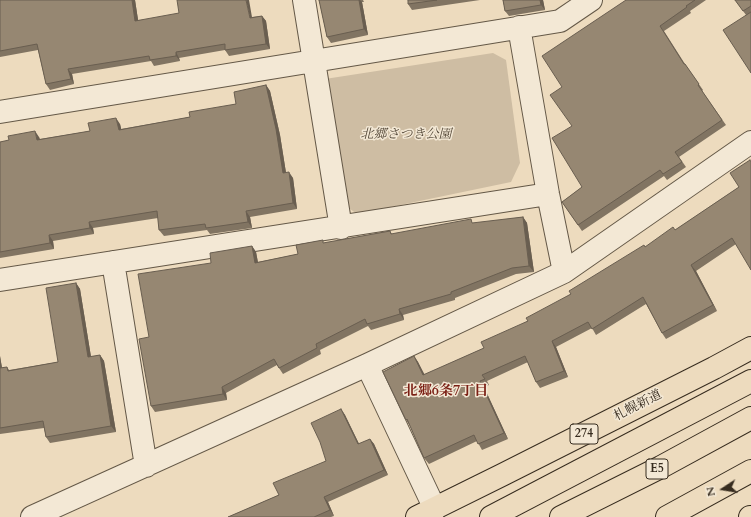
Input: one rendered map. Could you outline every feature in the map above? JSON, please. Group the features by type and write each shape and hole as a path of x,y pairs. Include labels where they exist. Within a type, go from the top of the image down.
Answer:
{"highway":[{"name":"札幌新道","path":"426,513 751,348"},
{"path":"491,517 751,381"},
{"name":"E5","path":"561,517 661,467 751,418"},
{"path":"667,517 751,471"}],"street":[{"path":"304,0 341,228"},
{"path":"0,112 560,21 591,0"},
{"path":"519,27 548,194 564,272"},
{"path":"32,517 367,365 564,272 751,142"},
{"path":"0,280 341,228 548,194"},
{"path":"113,262 146,466"},
{"path":"367,365 426,513"}],"green space":[{"name":"北郷さつき公園","path":"493,53 506,60 520,163 511,182 357,214 346,206 325,79"}],"building":[{"path":"0,0 132,0 135,21 179,13 177,0 246,0 250,18 262,16 266,44 225,50 225,44 176,52 176,56 150,60 149,56 68,69 71,79 46,84 37,44 0,51"},
{"path":"319,0 359,0 364,29 327,37"},
{"path":"408,0 437,0 408,4"},
{"path":"503,0 540,0 541,5 505,11"},
{"path":"626,0 695,0 660,26 722,120 675,152 682,162 663,174 660,170 578,225 562,202 582,187 552,138 572,126 550,95 562,87 542,56"},
{"path":"735,0 751,0 751,6 743,11"},
{"path":"751,12 751,73 723,30"},
{"path":"266,85 276,129 283,173 289,172 293,203 246,211 248,222 206,228 205,224 159,230 157,211 89,222 90,228 49,235 50,243 0,252 0,142 9,140 8,136 35,131 37,140 90,131 88,123 116,118 119,130 190,117 189,112 236,104 234,92"},
{"path":"750,160 751,270 732,238 691,265 713,305 662,333 643,297 592,329 588,322 552,341 564,371 536,382 525,356 482,375 485,379 480,381 504,433 478,444 474,435 424,458 407,419 406,420 383,372 414,356 423,375 484,348 481,342 528,321 526,318 571,294 569,291 644,245 645,247 673,227 675,230 739,187 730,173"},
{"path":"523,217 529,266 512,268 451,292 451,294 399,309 400,314 367,324 365,319 316,344 317,348 279,368 274,359 222,387 223,394 151,406 139,339 149,337 138,274 211,263 210,253 252,246 255,263 298,254 296,245 323,240 323,243 390,231 391,234 471,219 472,223"},
{"path":"76,283 88,357 100,355 111,426 46,437 43,421 0,428 0,368 7,367 8,371 58,362 46,288"},
{"path":"341,409 358,444 370,439 384,470 324,497 330,510 314,517 228,517 279,495 273,483 326,461 320,442 311,423"}],"district":[{"name":"北郷6条7丁目","path":"446,392"}]}
